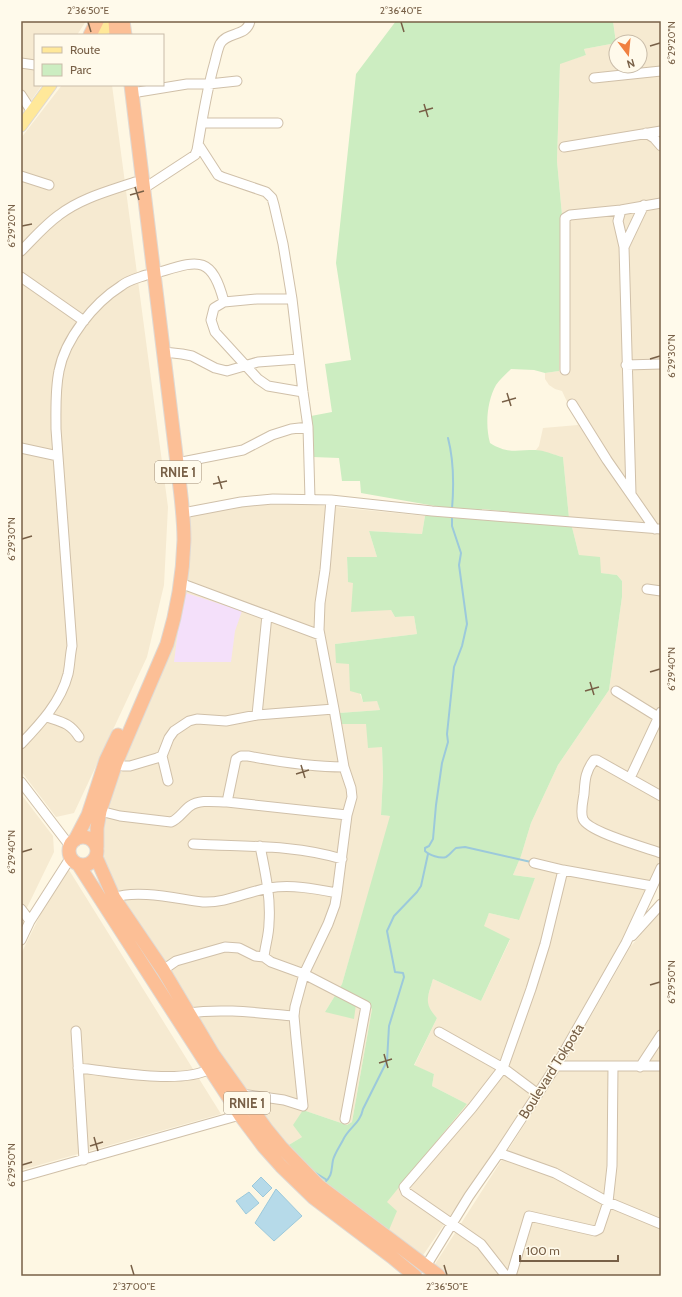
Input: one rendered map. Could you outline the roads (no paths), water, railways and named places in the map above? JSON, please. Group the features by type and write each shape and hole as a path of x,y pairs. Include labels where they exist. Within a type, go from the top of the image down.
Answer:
{"highway":[{"path":"90,34 97,21"},
{"path":"118,25 124,34"},
{"name":"RNIE 1","path":"128,88 171,472 176,539 173,585 163,630 154,654 106,760 74,852 210,1069 264,1148 314,1198 415,1276"},
{"name":"RNIE 1","path":"150,275 164,352 183,513 184,540 180,583 172,628 167,644 116,763 100,811 97,828 96,852 114,898 163,970 213,1054 281,1147 319,1186 439,1276"},
{"path":"79,838 88,838 92,840 96,852 90,863 82,865 74,852 79,838"}],"main road":[{"path":"96,34 104,29 118,25"},
{"path":"21,126 50,86"}],"street":[{"path":"21,251 48,224 81,201 151,183 192,158 197,150 209,84 220,46 225,38 246,29 250,21"},
{"path":"21,63 34,65"},
{"path":"594,78 661,71"},
{"path":"164,86 209,84 237,81"},
{"path":"128,88 158,86"},
{"path":"21,95 32,112"},
{"path":"202,123 278,123"},
{"path":"564,147 661,131"},
{"path":"646,133 654,138 661,146"},
{"path":"198,144 212,162 218,175 266,192 272,198 283,244 292,299 308,427 310,499"},
{"path":"192,158 212,162"},
{"path":"21,176 49,185"},
{"path":"565,370 565,218 570,215 621,210 661,203"},
{"path":"624,247 644,205"},
{"path":"621,210 618,221 624,247 626,365 631,494"},
{"path":"21,744 47,717 62,689 68,675 72,646 56,429 56,398 59,370 62,359 71,340 94,307 122,285 150,275 184,265 203,265 210,268 214,274 221,290 224,302"},
{"path":"21,277 84,321"},
{"path":"292,299 256,299 224,302 214,308 211,320 212,327 215,332 258,379 268,386 303,392"},
{"path":"164,352 192,356 214,368 228,371 245,365 270,360 299,359"},
{"path":"626,365 661,364"},
{"path":"572,404 607,460 658,529"},
{"path":"177,463 243,450 272,435 291,429 308,427"},
{"path":"21,448 58,456"},
{"path":"183,513 241,502 273,499 310,499 432,511 658,529"},
{"path":"241,1094 284,1100 303,1106 294,1016 304,974 328,924 335,905 347,815 352,797 351,788 344,767 320,635 320,603 325,570 331,500"},
{"path":"180,583 320,635"},
{"path":"647,589 661,590"},
{"path":"257,715 267,615"},
{"path":"616,691 660,714 630,778"},
{"path":"168,781 162,756 169,738 174,731 189,721 197,719 226,721 257,715 334,709"},
{"path":"47,717 67,724 73,728 79,737"},
{"path":"116,763 123,766 130,766 162,756"},
{"path":"228,802 236,758 241,756 295,765 344,767"},
{"path":"661,796 597,760 594,760 588,769 585,779 583,819 588,824 614,838 661,853"},
{"path":"21,782 74,852 30,921 21,940"},
{"path":"100,811 120,816 171,822 176,820 190,806 199,802 228,802 347,815"},
{"path":"193,844 260,846 316,852 342,859"},
{"path":"260,846 268,888 269,924 264,957"},
{"path":"534,863 563,870 652,886"},
{"name":"Boulevard Tokpota","path":"426,1266 451,1224 556,1066 626,943 661,868"},
{"path":"506,1276 481,1244 406,1192 404,1187 472,1108 503,1068 545,944 563,870"},
{"path":"114,898 122,895 137,894 213,902 227,900 268,888 308,888 337,892"},
{"path":"626,943 661,904"},
{"path":"21,909 30,921"},
{"path":"163,970 183,958 225,947 239,948 255,956 264,957 271,962 304,974 366,1006 345,1119"},
{"path":"188,1013 201,1011 239,1011 294,1016"},
{"path":"76,1031 84,1160"},
{"path":"439,1032 503,1068 538,1094"},
{"path":"640,1067 661,1035"},
{"path":"556,1066 661,1066"},
{"path":"511,1276 529,1216 595,1231 599,1229 608,1202 612,1166 613,1067"},
{"path":"78,1068 161,1077 191,1075 210,1069"},
{"path":"21,1177 240,1115"},
{"path":"499,1153 555,1173 608,1202 661,1224"}],"water":[{"path":"261,1177 272,1188 263,1197 252,1186"},
{"path":"276,1189 302,1216 274,1241 255,1223"},
{"path":"249,1192 259,1203 246,1214 236,1201"}],"waterway":[{"path":"448,438 453,473 452,509"},
{"path":"452,516 452,526 461,553 459,565 467,624 462,646 454,667 447,734 448,742 442,763 433,839 429,846 425,848 425,851 435,856 446,857 456,848 465,847 531,862"},
{"path":"324,1183 332,1170 336,1152 345,1136 362,1114 363,1109 387,1061 389,1026 404,977 403,973 395,972 387,931 394,916 421,886 428,854"},
{"path":"314,1172 327,1180"}]}
